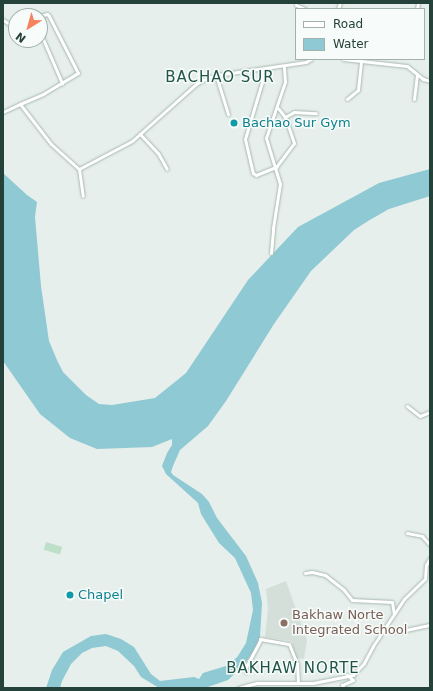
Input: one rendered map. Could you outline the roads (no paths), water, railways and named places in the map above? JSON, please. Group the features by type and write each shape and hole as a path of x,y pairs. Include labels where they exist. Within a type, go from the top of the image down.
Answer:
{"street":[{"path":"296,5 303,8"},
{"path":"3,112 77,75 78,71 48,15"},
{"path":"47,48 62,83"},
{"path":"79,169 132,141 196,84 216,75 284,66 306,62 309,60"},
{"path":"352,60 407,66 423,79 430,81"},
{"path":"347,99 358,90 360,61"},
{"path":"271,253 273,228 280,184 266,138 278,108 285,82 284,66"},
{"path":"262,69 262,82 245,139 254,174 256,175 276,167 294,143 285,117 278,108"},
{"path":"216,75 228,114"},
{"path":"414,99 417,75"},
{"path":"20,104 51,144 79,169 83,196"},
{"path":"285,117 294,112 316,113"},
{"path":"140,134 158,153 167,169"},
{"path":"407,406 420,416 430,412"},
{"path":"408,533 422,536 430,545"},
{"path":"238,688 257,683 313,683 353,675 359,670 404,599 425,579 426,565 430,558"},
{"path":"305,573 312,572 333,580 352,600 392,602 394,614"},
{"path":"384,630 400,631 430,624"},
{"path":"246,672 246,667 261,639 289,644 298,664 298,683"},
{"path":"344,688 342,685 352,680 348,675"},
{"path":"302,683 302,688"}],"water":[{"path":"430,169 430,196 389,209 368,221 354,230 311,271 274,324 226,401 208,426 180,450 173,466 171,472 173,475 202,494 209,502 217,518 246,556 258,583 262,603 260,637 255,649 244,665 228,680 205,688 159,688 141,677 134,666 118,651 106,646 92,648 82,653 71,664 60,688 46,688 52,670 63,652 91,636 106,634 121,639 134,647 151,674 160,681 194,677 199,679 203,673 229,665 238,656 246,643 253,610 251,593 235,558 219,543 201,514 198,503 166,474 162,466 172,445 172,439 152,447 97,449 70,438 40,414 3,361 3,173 37,202 35,217 41,286 49,341 57,360 63,372 86,395 99,404 112,405 155,398 186,373 248,280 298,227 379,183"}],"place":[{"name":"Bachao Sur Gym","path":"234,123"},
{"name":"Chapel","path":"70,595"},
{"name":"Bakhaw Norte Integrated School","path":"284,623"}],"district":[{"name":"BACHAO SUR","path":"220,78"},
{"name":"BAKHAW NORTE","path":"293,669"}]}
